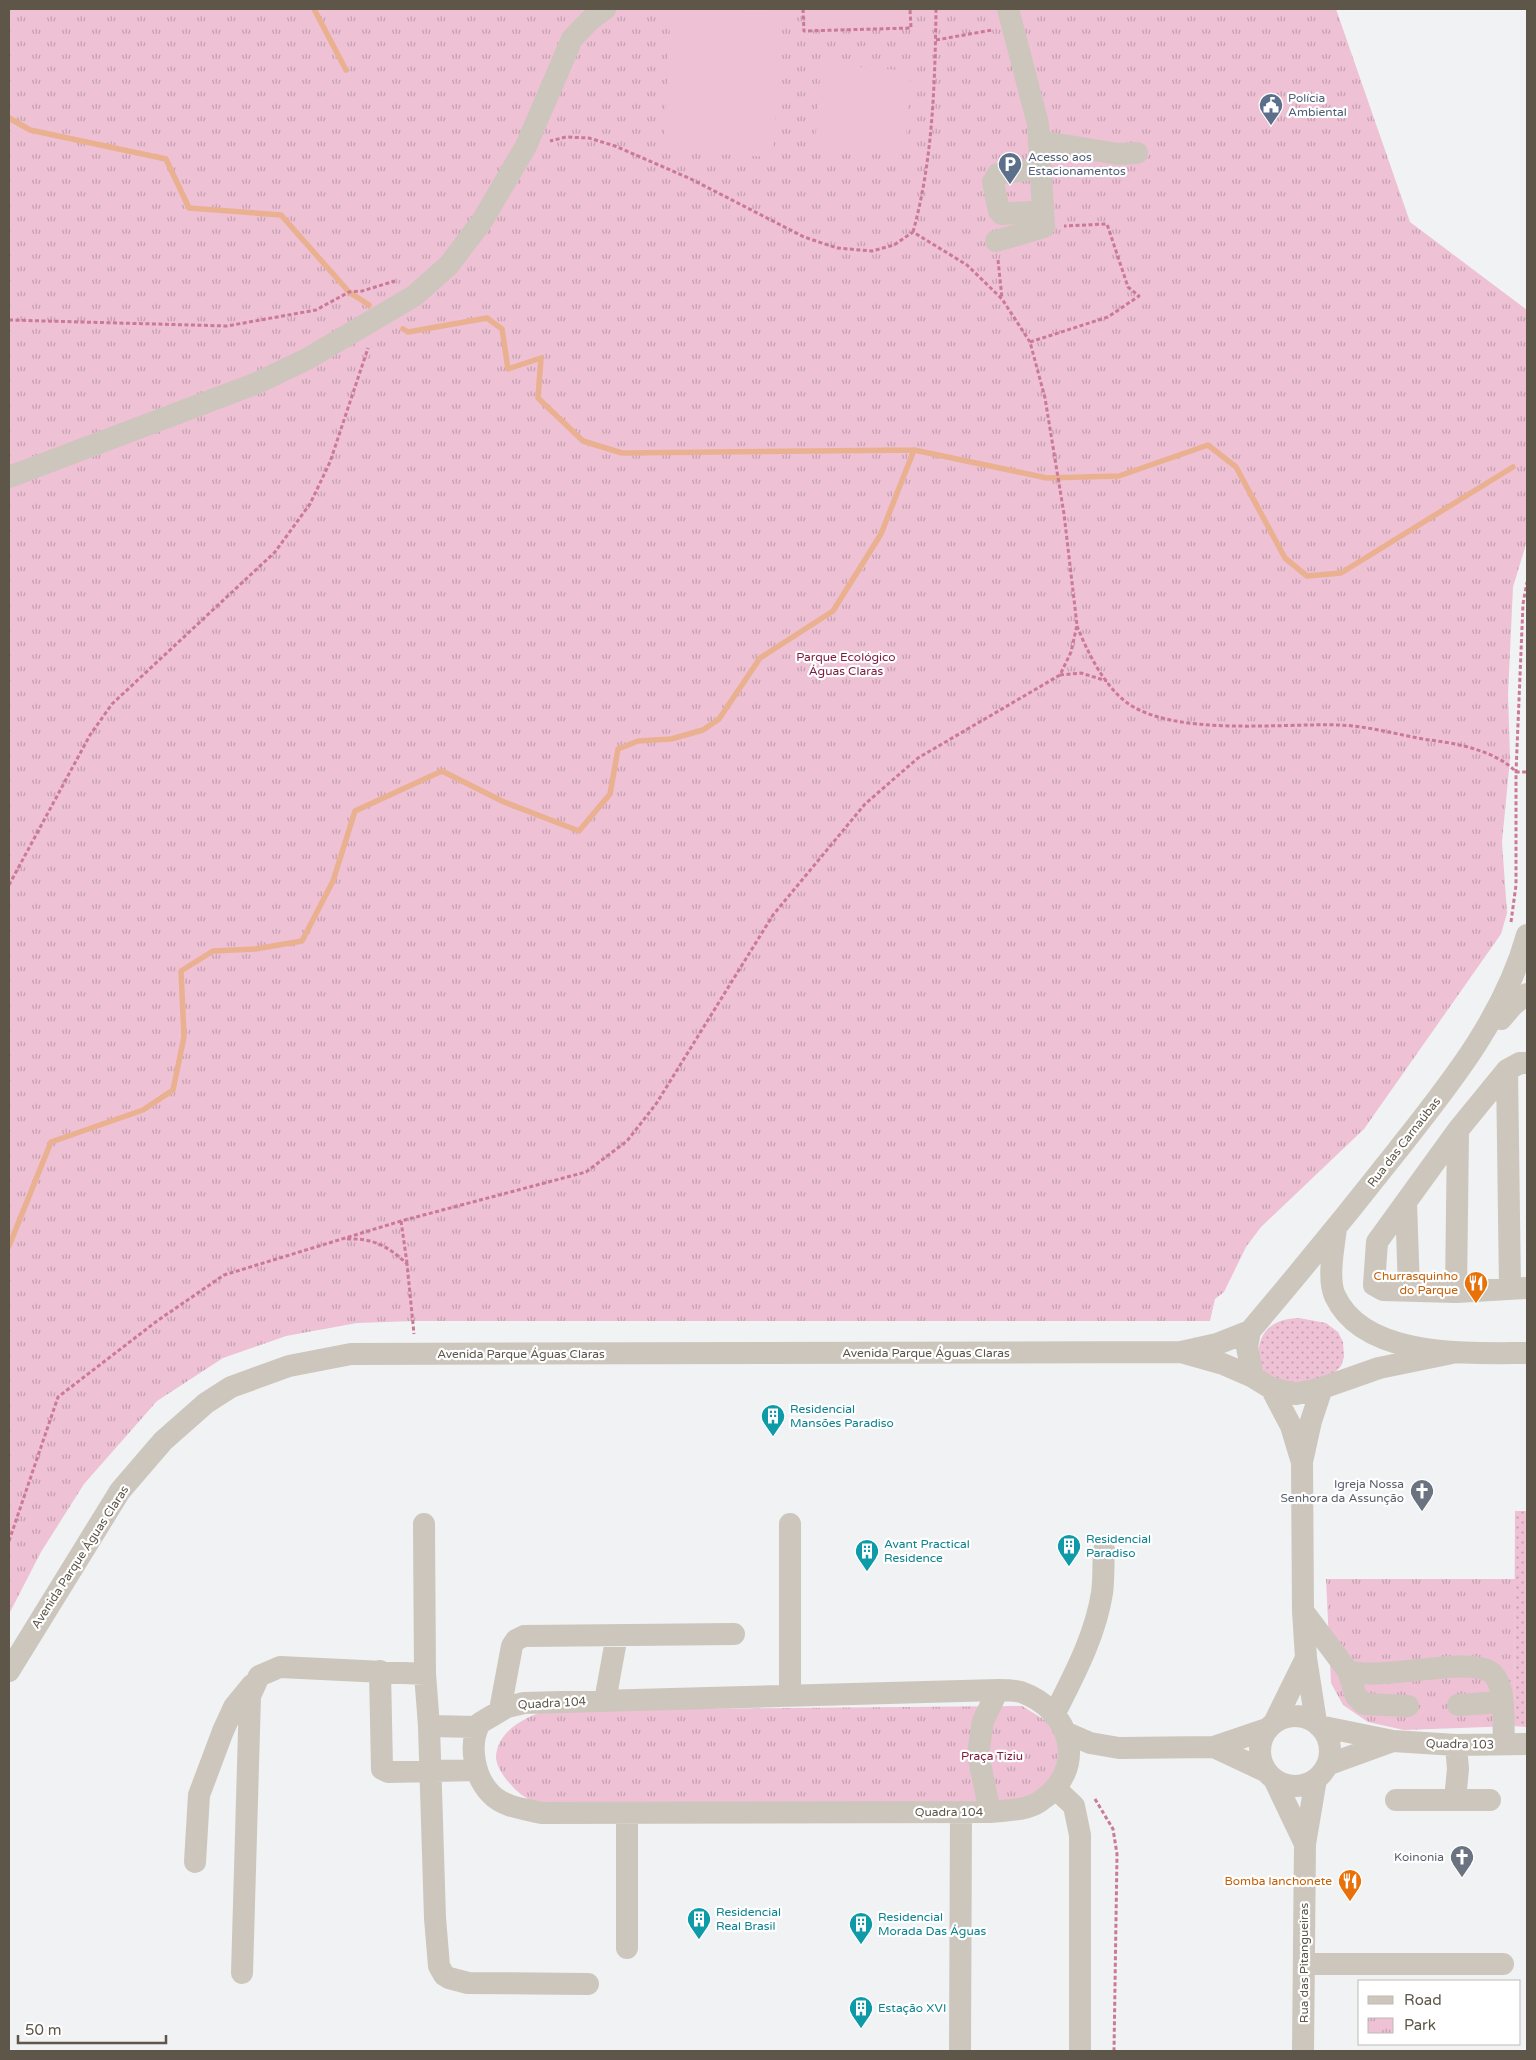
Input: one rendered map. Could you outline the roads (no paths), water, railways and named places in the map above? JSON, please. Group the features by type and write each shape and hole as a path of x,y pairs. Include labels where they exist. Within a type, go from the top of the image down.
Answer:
{"street":[{"path":"9,477 257,383 307,359 414,296 448,266 482,221 526,146 572,39 590,20 605,9"},
{"path":"1010,18 1038,124 1043,219"},
{"path":"1039,141 1118,154 1137,153"},
{"path":"1040,168 998,174 993,182 999,211 1002,214 1043,219"},
{"path":"996,240 1043,219"},
{"name":"Rua das Carnaúbas","path":"1250,1331 1336,1228 1440,1096 1471,1053 1508,990 1519,931"},
{"path":"1471,1053 1513,1004 1527,994"},
{"path":"1517,1066 1518,1288 1456,1292 1383,1290 1374,1284 1377,1242 1464,1122 1517,1066"},
{"path":"1440,1096 1464,1122 1456,1292"},
{"path":"1406,1202 1409,1290"},
{"path":"1336,1228 1331,1266 1334,1295 1353,1322 1380,1337 1452,1353"},
{"path":"1250,1331 1247,1347 1262,1383 1291,1426 1302,1462"},
{"name":"Avenida Parque Águas Claras","path":"9,1670 120,1492 163,1441 206,1403 231,1387 289,1366 352,1354 1181,1352 1216,1344 1250,1331"},
{"name":"Avenida Parque Águas Claras","path":"1181,1352 1223,1364 1262,1383 1296,1394 1322,1388"},
{"path":"1306,1658 1271,1725 1261,1738 1259,1749 1269,1775 1284,1784 1295,1786 1306,1784 1321,1772 1330,1749 1328,1739 1318,1724 1306,1658 1302,1610 1302,1462 1311,1421 1322,1388 1379,1368 1452,1353 1527,1353"},
{"path":"424,1524 425,1674 429,1726 435,1918 439,1966 444,1975 468,1983 588,1984"},
{"path":"790,1524 790,1695"},
{"path":"1054,1715 1094,1630 1102,1592 1104,1550"},
{"path":"1302,1610 1348,1671 1356,1696 1364,1704 1408,1706"},
{"path":"500,1710 512,1646 516,1640 524,1636 535,1634 734,1634"},
{"path":"605,1701 617,1634"},
{"path":"195,1862 199,1795 234,1707 259,1676 280,1667 425,1674"},
{"path":"1348,1671 1368,1675 1464,1667 1481,1668 1495,1676 1501,1688 1504,1744"},
{"path":"380,1672 382,1769 388,1772 470,1770"},
{"path":"242,1973 247,1752 250,1696 254,1683"},
{"name":"Quadra 104","path":"990,1812 978,1754 984,1721 998,1690"},
{"name":"Quadra 104","path":"1119,1748 1087,1760 1063,1778 1039,1802 1022,1808 990,1812 542,1813 509,1805 490,1794 470,1770 474,1757 471,1727 491,1714 524,1703 998,1690 1026,1694 1054,1715 1067,1733 1090,1743 1119,1748 1214,1747 1271,1725"},
{"path":"1458,1705 1502,1702"},
{"path":"1271,1725 1285,1716 1297,1715 1318,1724"},
{"name":"Quadra 103","path":"1318,1724 1393,1741 1456,1745 1527,1744"},
{"path":"429,1726 471,1727"},
{"path":"1067,1733 1070,1750 1063,1778 1074,1806 1080,1835 1080,2051"},
{"name":"Quadra 103","path":"1321,1772 1393,1741"},
{"path":"1454,1799 1458,1770 1456,1745"},
{"name":"Quadra 104","path":"1214,1747 1269,1775"},
{"name":"Rua das Pitangueiras","path":"1303,2051 1305,1844 1321,1772"},
{"name":"Rua das Pitangueiras","path":"1269,1775 1305,1844"},
{"path":"1396,1800 1490,1800"},
{"path":"960,2051 961,1812"},
{"path":"627,1813 627,1948"},
{"path":"1304,1964 1503,1964"}],"waterway":[{"path":"314,9 346,70"},
{"path":"9,118 30,130 166,159 189,208 281,215 349,292 369,305"},
{"path":"403,329 408,332 487,318 502,329 508,369 541,358 538,398 583,441 622,453 914,450"},
{"path":"9,1246 51,1142 143,1110 173,1090 184,1037 181,971 213,951 255,949 302,941 333,881 355,811 442,771 504,802 579,831 610,794 618,749 638,741 671,739 703,730 719,719 760,658 833,611 881,534 914,450 1047,478 1119,476 1208,445 1236,467 1285,558 1307,576 1341,573 1513,467"}],"place":[{"name":"Polícia Ambiental","path":"1271,126"},
{"name":"Acesso aos Estacionamentos","path":"1010,185"},
{"name":"Churrasquinho do Parque","path":"1476,1304"},
{"name":"Residencial Mansões Paradiso","path":"773,1437"},
{"name":"Igreja Nossa Senhora da Assunção","path":"1422,1512"},
{"name":"Residencial Paradiso","path":"1069,1567"},
{"name":"Avant Practical Residence","path":"867,1572"},
{"name":"Koinonia","path":"1462,1878"},
{"name":"Bomba lanchonete","path":"1350,1902"},
{"name":"Residencial Real Brasil","path":"699,1940"},
{"name":"Residencial Morada Das Águas","path":"861,1945"},
{"name":"Estação XVI","path":"861,2029"}],"park label":[{"name":"Parque Ecológico Águas Claras","path":"846,664"},
{"name":"Praça Tiziu","path":"992,1756"}]}
